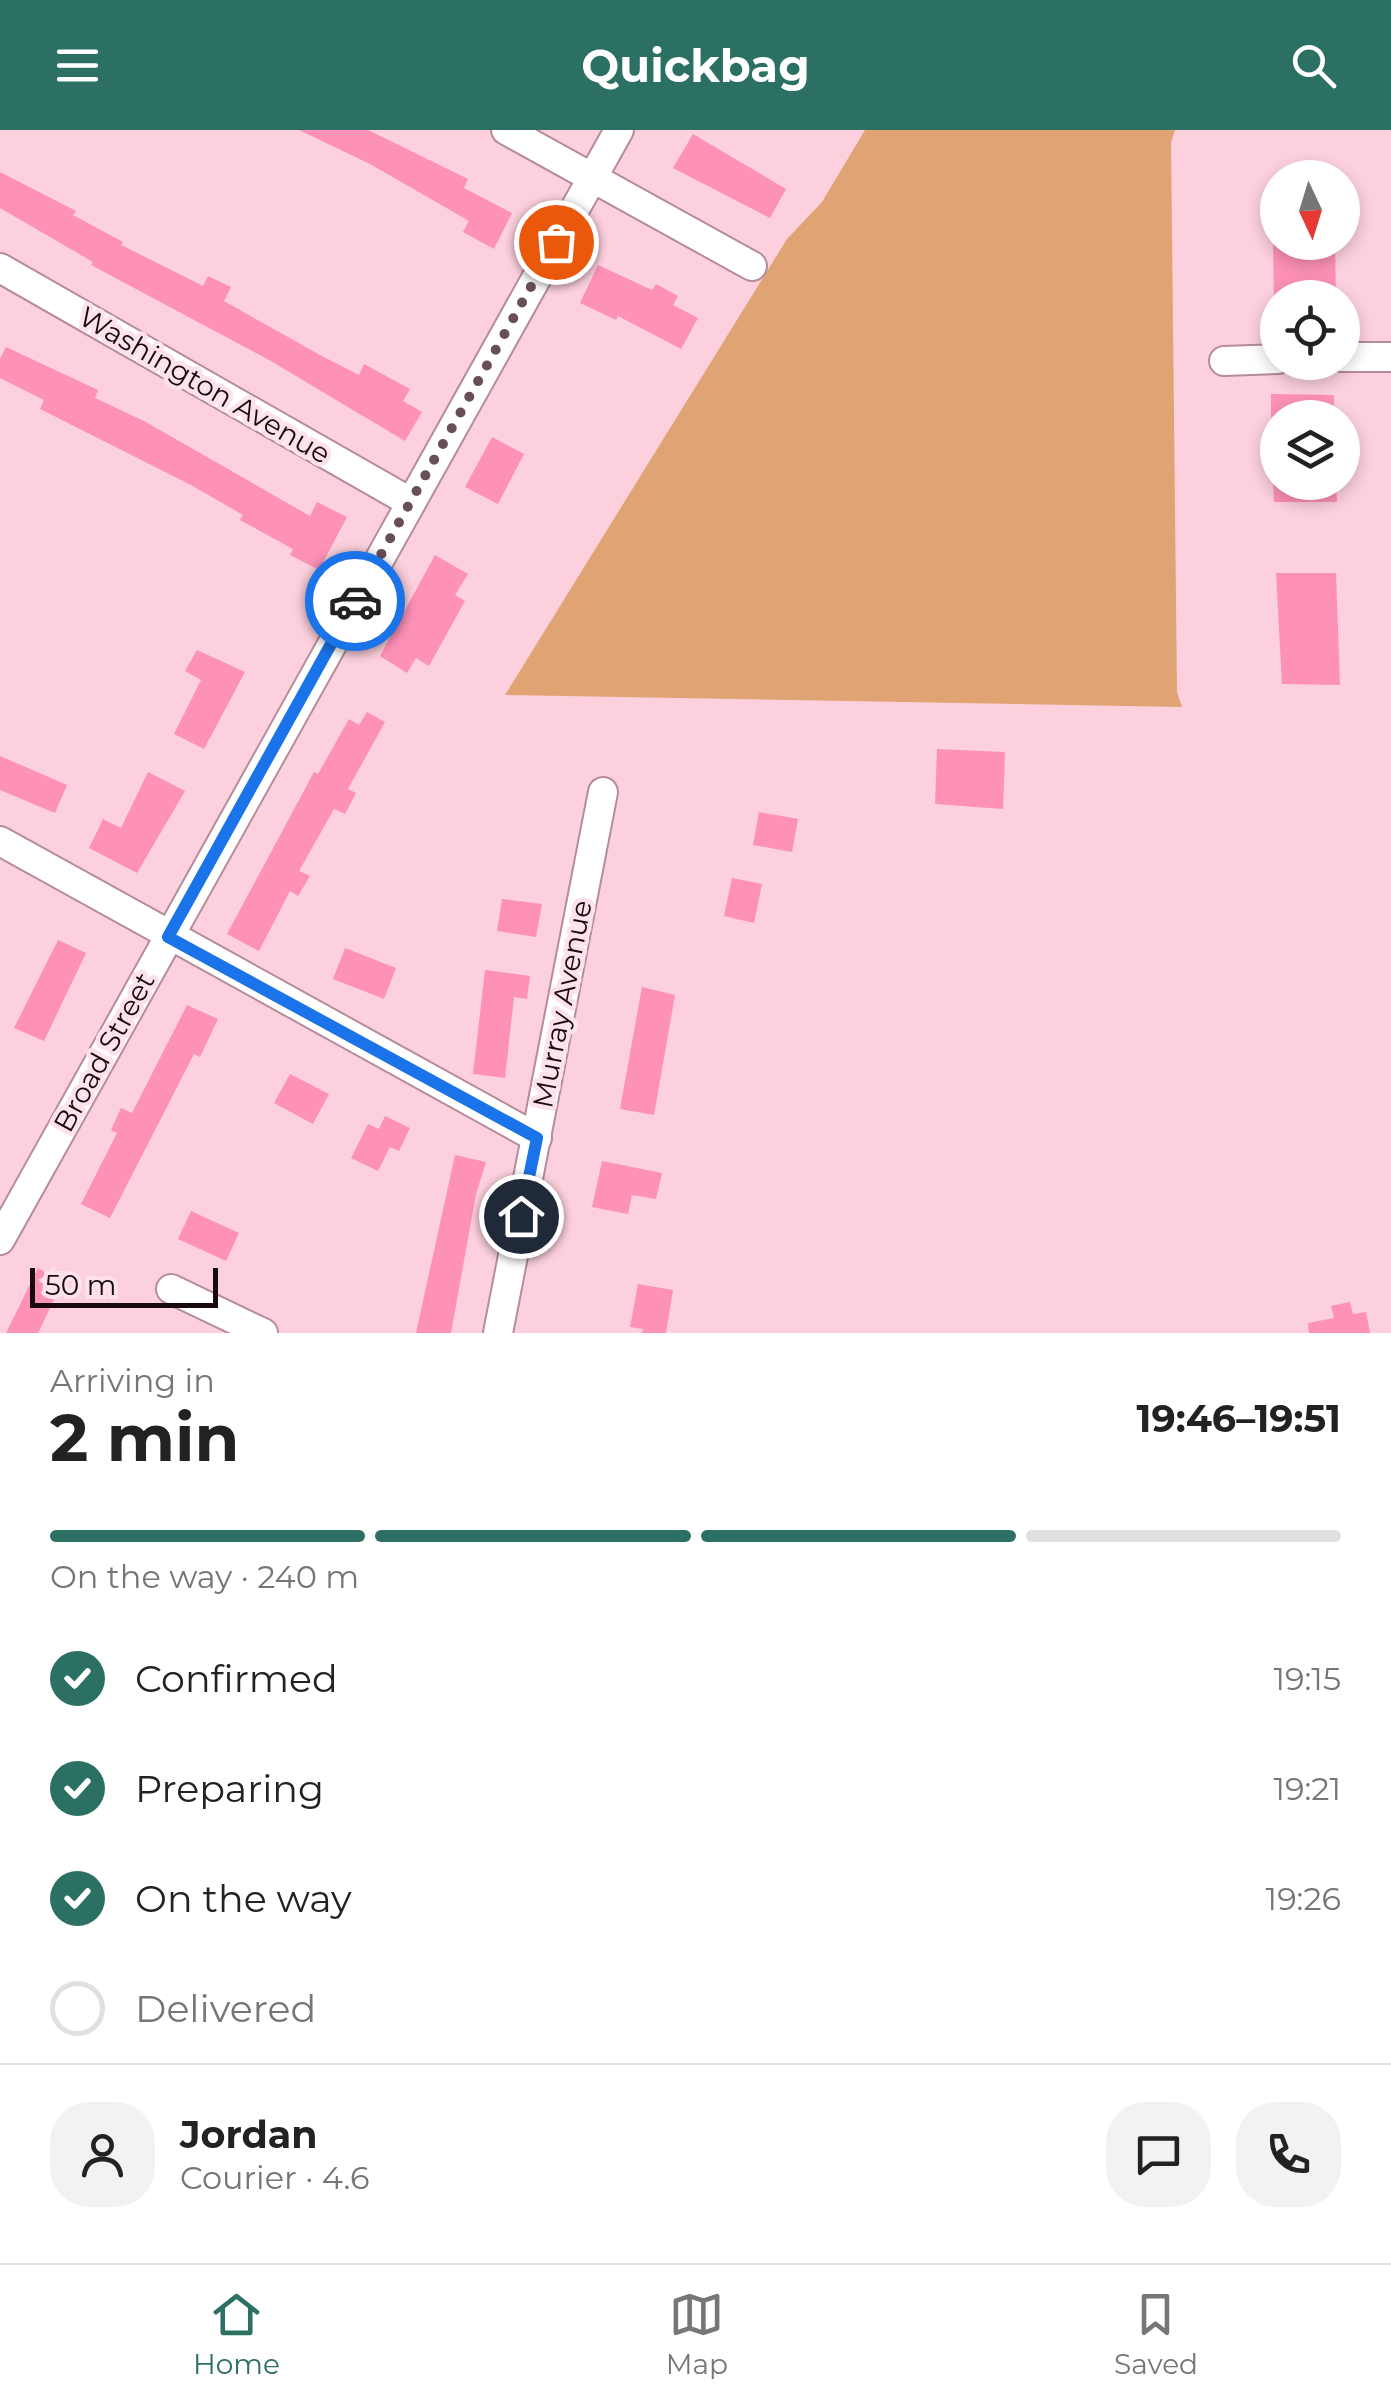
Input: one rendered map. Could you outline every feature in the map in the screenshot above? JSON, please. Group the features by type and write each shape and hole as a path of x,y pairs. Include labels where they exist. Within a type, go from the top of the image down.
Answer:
{"street":[{"path":"506,130 752,266"},
{"name":"Broad Street","path":"0,1240 10,1201 168,937 619,130"},
{"name":"Washington Avenue","path":"0,268 410,502"},
{"path":"1360,357 1391,357"},
{"path":"1224,361 1260,360"},
{"name":"Murray Avenue","path":"498,1333 603,792"},
{"path":"0,841 537,1138"},
{"path":"172,1289 263,1333"}],"shaded area":[{"path":"865,130 1175,130 1171,142 1177,692 1182,707 505,695 787,239 822,202"}],"building":[{"path":"299,130 368,130 468,179 464,188 512,213 494,249 463,232 469,221 370,164"},
{"path":"693,134 786,189 770,218 673,168"},
{"path":"0,172 76,211 73,215 123,242 121,245 203,286 208,276 231,287 224,301 320,355 359,375 364,364 410,389 403,401 422,412 405,441 269,360 91,265 93,262 0,208"},
{"path":"1273,260 1335,260 1336,280 1274,280"},
{"path":"598,265 652,290 656,284 678,296 673,305 698,318 681,349 618,316 616,320 580,303"},
{"path":"6,347 98,390 95,398 144,421 310,516 317,502 347,517 319,570 290,555 293,549 240,520 243,515 40,409 44,400 0,378 0,359"},
{"path":"1271,394 1334,395 1334,400 1271,400"},
{"path":"492,437 524,454 498,504 465,487"},
{"path":"1274,500 1337,502 1274,502"},
{"path":"435,555 468,574 455,595 465,601 429,666 416,658 407,673 380,656"},
{"path":"1276,573 1336,573 1340,685 1282,684"},
{"path":"197,650 245,672 204,749 174,734 201,680 185,671"},
{"path":"367,712 385,722 348,789 356,793 345,814 334,809 299,871 310,876 298,896 290,891 259,951 227,934 314,772 318,774 349,719 359,725"},
{"path":"937,749 1005,752 1003,809 935,804"},
{"path":"0,756 67,785 55,813 0,790"},
{"path":"148,772 185,791 137,873 89,848 103,819 121,828"},
{"path":"759,812 798,819 792,852 753,845"},
{"path":"732,878 762,884 754,923 724,916"},
{"path":"502,899 542,904 536,937 497,931"},
{"path":"58,940 86,953 44,1041 14,1028"},
{"path":"345,948 396,968 384,999 333,979"},
{"path":"485,970 530,976 527,999 514,997 505,1078 473,1074"},
{"path":"642,987 675,995 654,1115 620,1109"},
{"path":"187,1005 218,1019 200,1057 194,1054 110,1218 81,1204 117,1133 111,1130 121,1108 132,1113"},
{"path":"290,1074 329,1094 313,1124 274,1103"},
{"path":"385,1116 410,1128 399,1151 390,1147 378,1171 351,1158 368,1124 379,1129"},
{"path":"455,1155 486,1162 476,1194 451,1333 416,1333"},
{"path":"602,1161 662,1173 656,1199 632,1195 628,1214 592,1207"},
{"path":"191,1211 239,1233 226,1261 178,1239"},
{"path":"38,1268 63,1281 38,1333 6,1333"},
{"path":"638,1284 673,1290 666,1333 642,1333 643,1329 630,1327"},
{"path":"1350,1302 1353,1314 1366,1312 1370,1333 1309,1333 1308,1323 1334,1318 1331,1306"}],"way so far":[{"path":"355,601 556,242"}],"route":[{"path":"355,601 168,937 537,1138 521,1216"}]}
